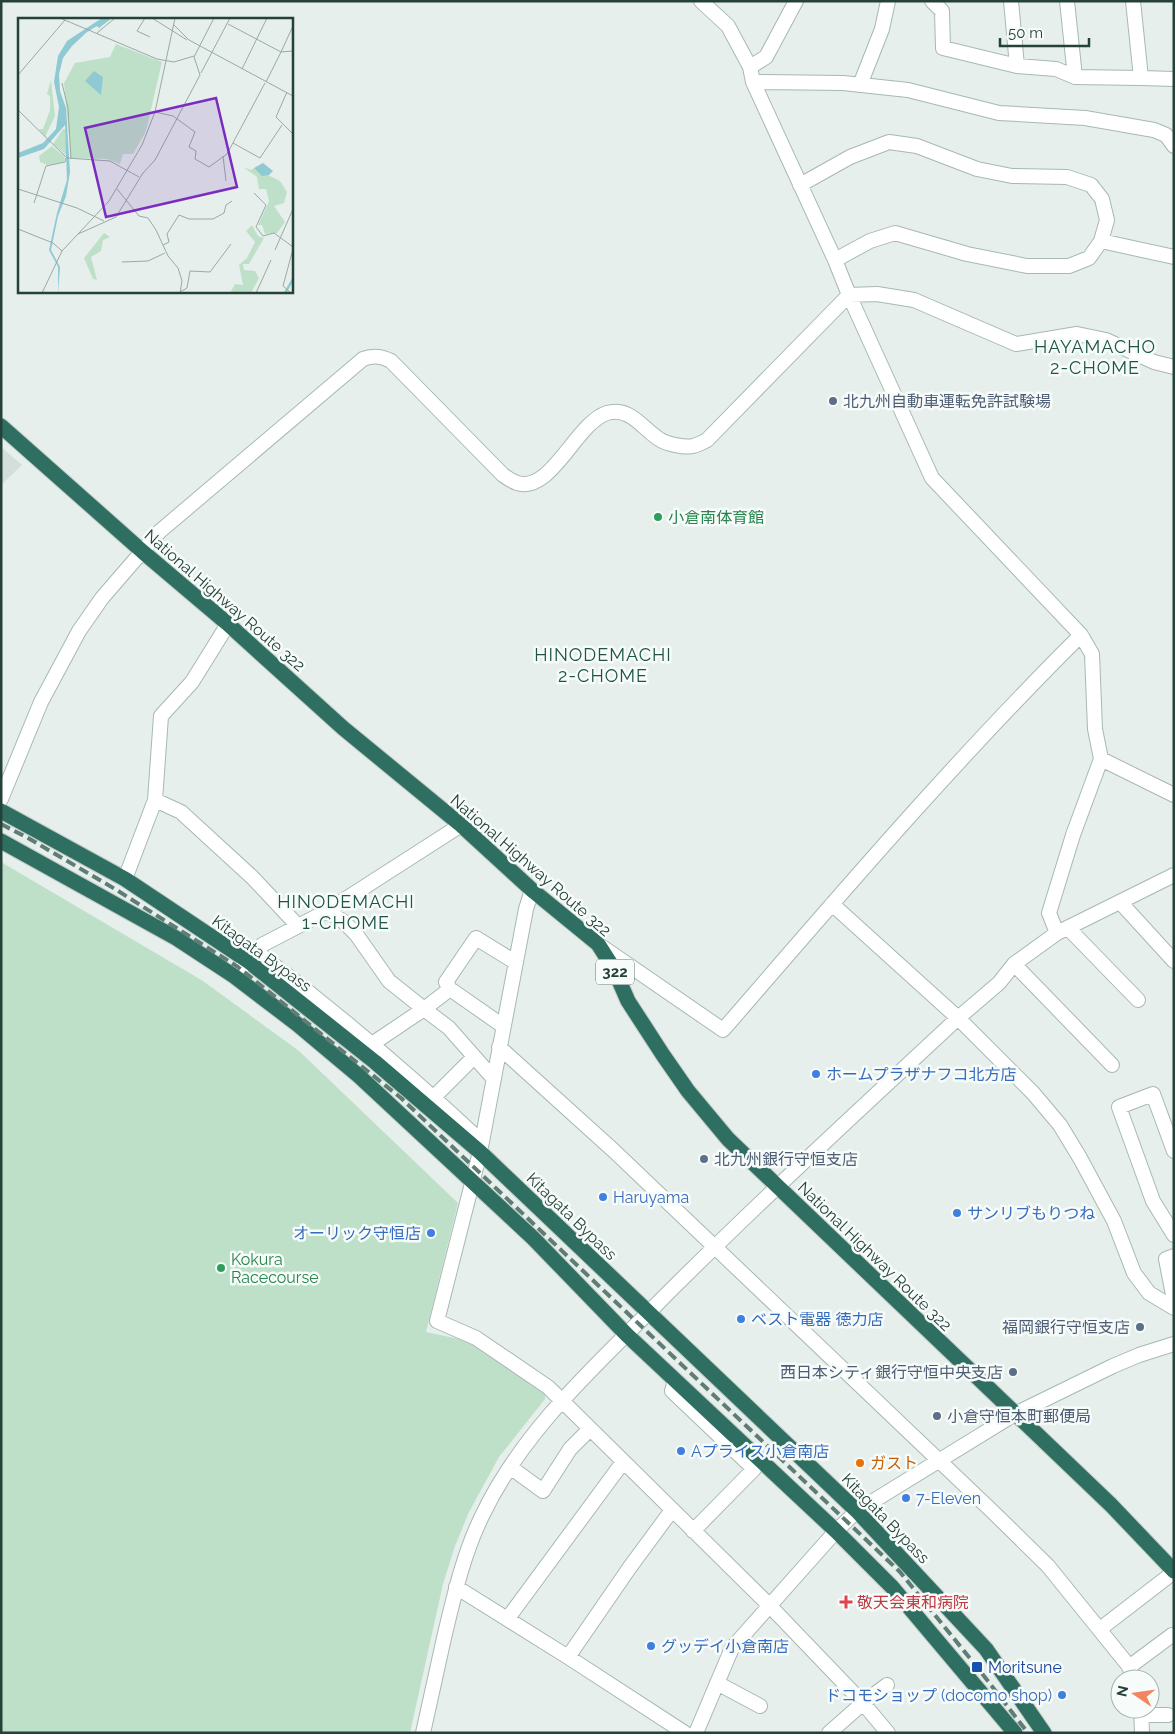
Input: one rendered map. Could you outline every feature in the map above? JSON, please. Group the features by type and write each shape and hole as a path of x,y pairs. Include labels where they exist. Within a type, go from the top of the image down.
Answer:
{"highway":[{"name":"National Highway Route 322","path":"1,426 143,552 228,624 343,728 598,944 614,969 628,1001 663,1056 728,1139 777,1188 1111,1505 1174,1571"},
{"name":"Kitagata Bypass","path":"1,811 125,879 252,956 375,1062 481,1147 648,1313 857,1511 986,1649 1044,1733"},
{"path":"1,840 176,938 234,976 297,1024 359,1076 533,1238 626,1335 836,1532 898,1594 1015,1733"}],"street":[{"path":"701,1 728,26 750,67 753,82 932,478 1081,635 1092,654 1095,728 1101,759 1073,835 1049,913 1062,930 1138,1000"},
{"path":"750,67 766,57 796,1"},
{"path":"860,85 882,29 888,1"},
{"path":"932,1 942,11 943,48 1017,66 1056,69 1075,77 1174,79"},
{"path":"1011,1 1017,66"},
{"path":"1067,1 1075,77"},
{"path":"1133,1 1141,78"},
{"path":"753,82 843,83 908,90 999,113 1084,118 1154,130 1166,135 1174,146"},
{"path":"800,185 850,158 888,142 917,146 977,169 1012,176 1067,177 1091,185 1102,199 1107,220 1101,241 1089,258 1068,266 1027,266 967,254 895,233 870,241 835,260"},
{"path":"1101,241 1174,257"},
{"path":"1,799 41,702 79,631 102,598 159,532 363,359 370,356 381,356 391,361 503,476 517,483 530,484 543,478 593,420 608,413 621,413 637,420 660,440 692,447 707,440 849,295 877,294 914,300 1016,344 1077,334 1106,340 1154,362 1174,367"},
{"path":"125,879 155,800 162,716 192,682 228,624"},
{"path":"598,944 722,1030 832,904 1021,695 1081,635"},
{"path":"1101,759 1174,795"},
{"path":"155,800 181,812 252,877 298,926"},
{"path":"234,976 262,945 327,911 461,826"},
{"path":"423,1733 456,1587 465,1555 482,1514 527,1441 561,1401 714,1246 958,1018 999,983 1014,964 1062,930 1174,875"},
{"path":"532,890 515,962 481,1147 437,1321 476,1338 548,1387 769,1605 863,1703 888,1733"},
{"path":"1120,902 1174,961"},
{"path":"832,904 958,1018 1033,1093 1060,1125 1080,1158 1114,1221 1134,1273 1149,1293 1174,1308"},
{"path":"327,911 344,922 356,934 389,981 449,1028 493,1078"},
{"path":"503,1026 450,989 446,982 476,938 515,962"},
{"path":"252,956 313,994 434,1097 481,1147"},
{"path":"1014,964 1112,1065"},
{"path":"372,1044 450,989"},
{"path":"499,1046 613,1150 1048,1566 1100,1629 1129,1669"},
{"path":"434,1097 474,1057"},
{"path":"1174,1151 1153,1094 1119,1107 1153,1201 1174,1235"},
{"path":"1174,1256 1166,1259 1174,1300"},
{"path":"696,1733 732,1648 769,1605 857,1511 1015,1414 1113,1366 1139,1355 1174,1344"},
{"path":"675,1380 672,1391 754,1469 693,1531"},
{"path":"510,1467 543,1491 570,1449 590,1429"},
{"path":"508,1618 623,1462"},
{"path":"568,1657 672,1510"},
{"path":"1100,1629 1174,1571"},
{"path":"456,1587 508,1618 685,1733"},
{"path":"1136,1669 1172,1635"},
{"path":"717,1683 760,1706"},
{"path":"829,1733 887,1685"},
{"path":"1160,1715 1168,1716"},
{"path":"1141,1719 1142,1733"}],"shaded area":[{"path":"1,447 22,465 1,485"}],"green space":[{"name":"Kokura Racecourse","path":"1,862 203,981 299,1051 458,1203 426,1332 469,1341 545,1392 545,1399 499,1457 469,1512 455,1546 443,1584 410,1733 1,1733"}],"railway":[{"path":"1,824 115,889 238,967 401,1098 900,1572 1028,1733"}],"place":[{"name":"北九州自動車運転免許試験場","path":"833,401"},
{"name":"小倉南体育館","path":"658,517"},
{"name":"ホームプラザナフコ北方店","path":"816,1074"},
{"name":"北九州銀行守恒支店","path":"704,1159"},
{"name":"Haruyama","path":"603,1197"},
{"name":"サンリブもりつね","path":"957,1213"},
{"name":"オーリック守恒店","path":"431,1233"},
{"name":"Kokura Racecourse","path":"221,1268"},
{"name":"ベスト電器 徳力店","path":"741,1319"},
{"name":"福岡銀行守恒支店","path":"1140,1327"},
{"name":"西日本シティ銀行守恒中央支店","path":"1013,1372"},
{"name":"小倉守恒本町郵便局","path":"937,1416"},
{"name":"Aプライス小倉南店","path":"681,1451"},
{"name":"ガスト","path":"860,1463"},
{"name":"7-Eleven","path":"906,1498"},
{"name":"敬天会東和病院","path":"846,1602"},
{"name":"グッデイ小倉南店","path":"651,1646"},
{"name":"Moritsune","path":"977,1667"},
{"name":"ドコモショップ (docomo shop)","path":"1062,1695"}],"district":[{"name":"HAYAMACHO 2-CHOME","path":"1095,357"},
{"name":"HINODEMACHI 2-CHOME","path":"603,665"},
{"name":"HINODEMACHI 1-CHOME","path":"346,912"}]}
